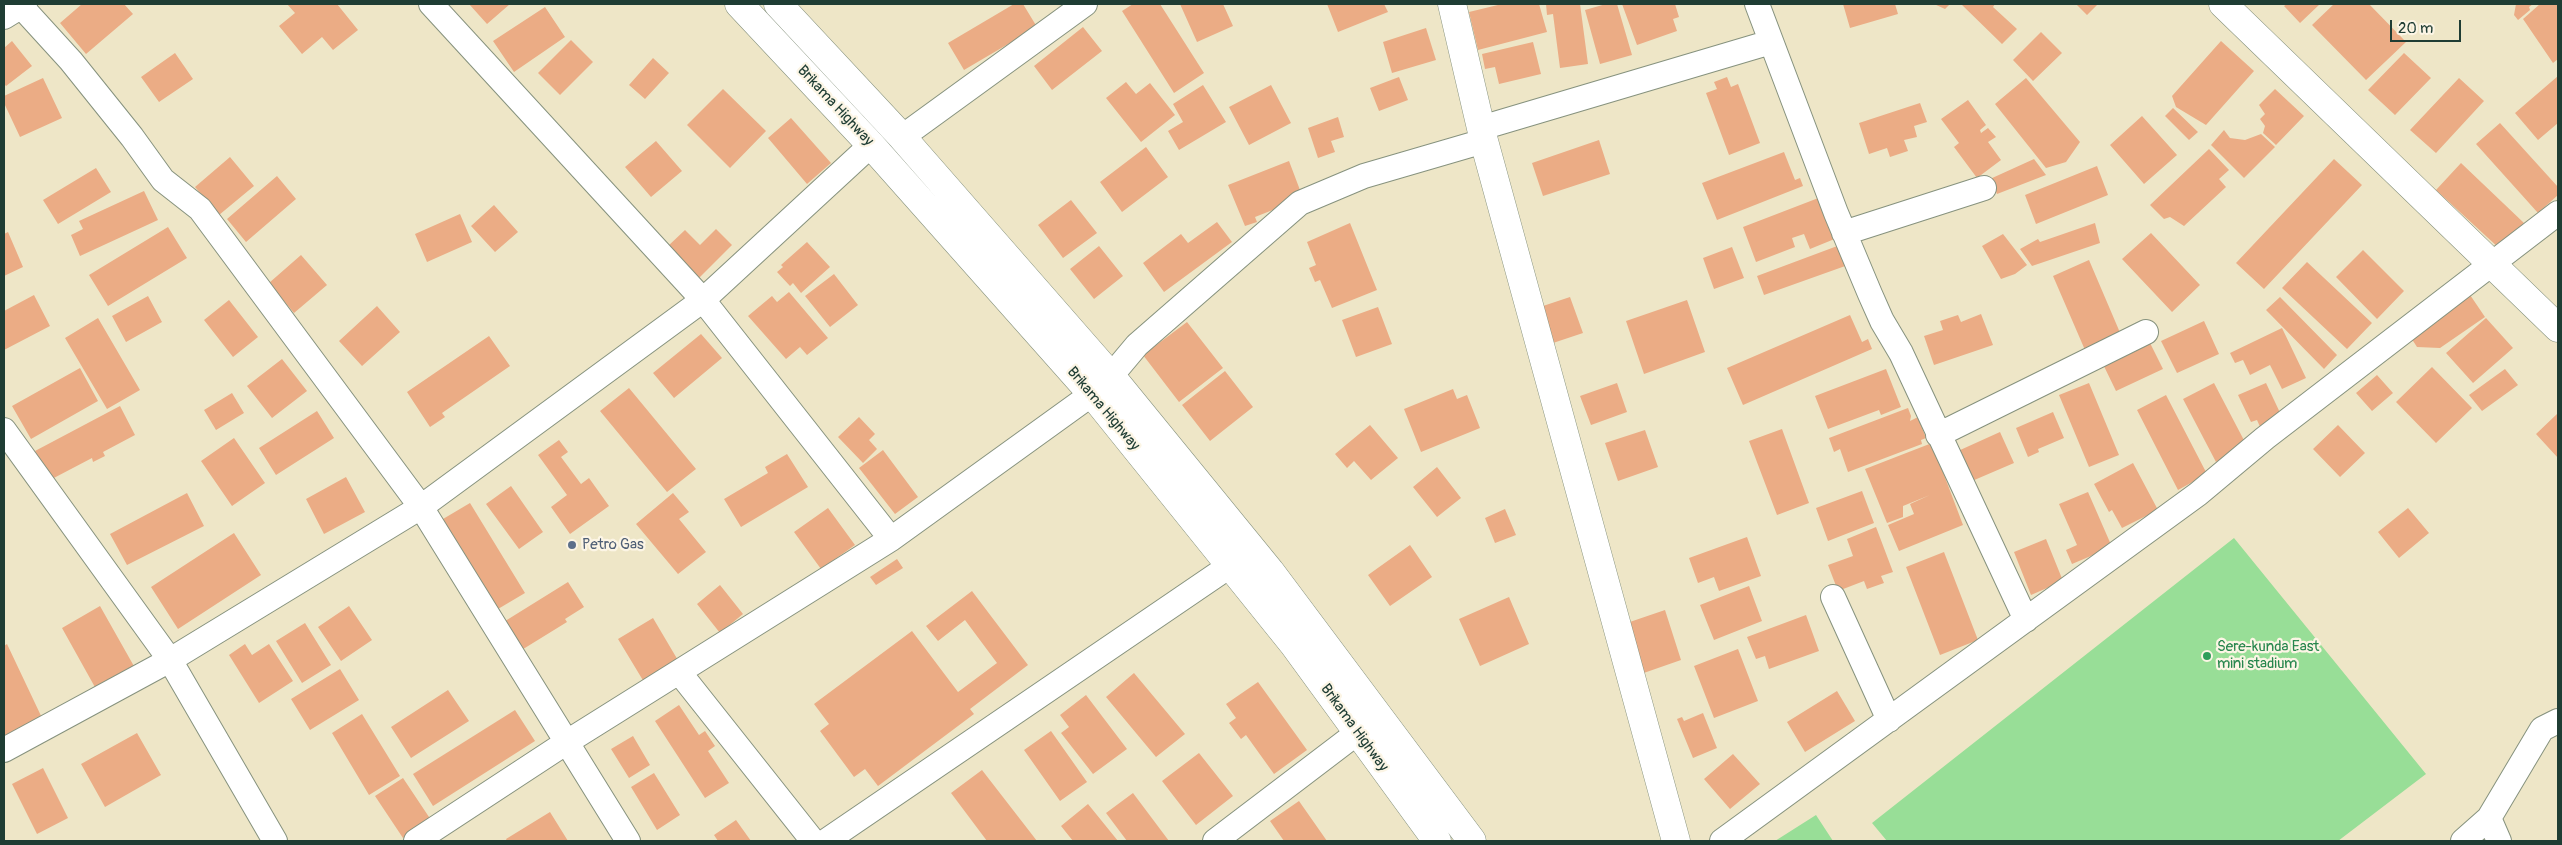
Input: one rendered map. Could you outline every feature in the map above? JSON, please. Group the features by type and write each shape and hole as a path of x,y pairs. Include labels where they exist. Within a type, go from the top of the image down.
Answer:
{"main road":[{"name":"Brikama Highway","path":"739,4 871,144 1092,394 1294,645 1436,841"},
{"name":"Brikama Highway","path":"778,4 902,137 1111,376 1270,571 1472,841"},
{"path":"1452,4 1482,135 1676,841"},
{"path":"2223,4 2558,328"}],"street":[{"path":"431,4 703,300 891,539"},
{"path":"902,137 1085,4"},
{"path":"1757,4 1844,232 1882,321 1901,353 2026,620"},
{"path":"18,8 83,76 132,137 163,180 200,209 421,507 628,841"},
{"path":"416,841 567,742 891,539 1092,394 1111,376 1137,345 1300,203 1364,176 1482,135 1771,42"},
{"path":"4,750 170,660 421,507 703,300 871,144"},
{"path":"1844,232 1984,188"},
{"path":"1722,841 2198,494 2265,438 2558,213"},
{"path":"1938,435 2146,332"},
{"path":"4,430 170,660 275,841"},
{"path":"826,841 1231,565"},
{"path":"1833,597 1890,720"},
{"path":"679,672 813,841"},
{"path":"2464,841 2489,818 2542,729 2558,721"},
{"path":"1215,841 1357,733"},
{"path":"2489,818 2499,841"}],"green space":[{"name":"Sere-kunda East mini stadium","path":"2234,538 2426,774 2338,841 1887,841 1872,823"},
{"path":"1816,815 1833,841 1775,841"}],"building":[{"path":"82,4 124,4 133,14 86,54 60,23"},
{"path":"287,4 337,4 358,30 333,50 322,37 302,54 279,26 295,13"},
{"path":"469,4 510,4 487,24"},
{"path":"1014,4 1023,4 1037,27 964,70 948,43"},
{"path":"1133,4 1160,4 1204,73 1174,93 1122,11"},
{"path":"1180,4 1223,4 1233,26 1197,42"},
{"path":"1327,4 1384,4 1388,12 1338,32"},
{"path":"1502,4 1539,4 1547,32 1478,50 1469,12"},
{"path":"1546,4 1580,4 1588,64 1560,68 1553,14 1547,15"},
{"path":"1606,4 1617,4 1632,55 1600,64 1585,10"},
{"path":"1622,4 1675,4 1679,17 1673,19 1677,31 1637,45"},
{"path":"1843,4 1895,4 1898,14 1850,28"},
{"path":"1934,4 1950,4 1945,9"},
{"path":"1961,4 1995,4 1993,7 2017,29 2002,44"},
{"path":"2076,4 2098,4 2087,15"},
{"path":"2287,4 2320,4 2300,23 2284,6"},
{"path":"2334,4 2369,4 2406,42 2366,80 2312,25"},
{"path":"2516,4 2533,4 2529,7 2530,10 2518,20 2514,15"},
{"path":"2540,4 2558,4 2558,59 2553,63 2523,19"},
{"path":"545,7 565,37 514,72 493,41"},
{"path":"1083,27 1102,51 1052,90 1034,66"},
{"path":"1426,28 1436,60 1392,73 1383,42"},
{"path":"2041,32 2062,53 2033,81 2013,60"},
{"path":"571,40 593,62 560,95 538,73"},
{"path":"12,41 32,66 6,86 4,84 4,48"},
{"path":"2221,41 2254,71 2206,125 2176,107 2172,96"},
{"path":"1533,42 1541,74 1499,84 1495,67 1485,69 1482,54"},
{"path":"175,53 193,79 159,102 141,77"},
{"path":"2404,53 2431,78 2395,115 2368,90"},
{"path":"653,58 669,73 645,99 629,85"},
{"path":"2558,76 2558,123 2538,140 2515,113"},
{"path":"1399,77 1408,100 1379,111 1370,88"},
{"path":"1727,77 1731,87 1738,84 1760,143 1729,155 1706,93 1717,89 1714,82"},
{"path":"43,78 62,118 20,137 4,103 4,96"},
{"path":"2026,78 2080,142 2066,162 2046,168 1995,104"},
{"path":"2459,78 2484,101 2436,153 2410,130"},
{"path":"1126,82 1136,94 1150,83 1175,115 1141,142 1106,98"},
{"path":"1203,85 1226,122 1179,150 1168,131 1183,122 1173,104"},
{"path":"1271,85 1291,123 1249,145 1229,107"},
{"path":"723,89 766,131 730,168 687,125"},
{"path":"2275,89 2304,116 2276,145 2263,133 2265,126 2260,119 2265,114 2259,105"},
{"path":"1968,100 1986,125 1980,130 1981,133 1988,128 1996,137 1988,142 2001,160 1977,178 1954,147 1959,143 1941,119"},
{"path":"1920,103 1927,122 1914,126 1917,137 1904,140 1908,151 1890,157 1887,148 1869,154 1859,123"},
{"path":"2173,108 2198,132 2189,140 2165,116"},
{"path":"2142,116 2177,155 2144,184 2110,145"},
{"path":"1338,117 1344,137 1331,141 1335,152 1318,158 1308,128"},
{"path":"791,118 831,163 807,184 768,138"},
{"path":"2500,123 2558,187 2558,195 2538,213 2476,144"},
{"path":"2224,130 2230,138 2245,140 2261,134 2275,147 2244,178 2211,145"},
{"path":"1599,140 1610,174 1543,196 1532,163"},
{"path":"656,141 682,171 651,197 625,167"},
{"path":"1146,147 1168,177 1122,212 1100,182"},
{"path":"2209,149 2229,170 2219,179 2226,187 2184,226 2170,217 2164,219 2150,205"},
{"path":"1784,152 1795,180 1800,178 1803,186 1717,220 1702,183"},
{"path":"230,157 254,186 219,215 195,187"},
{"path":"2034,159 2046,175 1997,194 1990,179"},
{"path":"2334,159 2362,185 2264,289 2236,263"},
{"path":"1289,161 1303,198 1255,217 1257,222 1245,226 1228,185"},
{"path":"2461,163 2524,223 2500,249 2436,190"},
{"path":"2097,166 2108,195 2036,224 2025,195"},
{"path":"96,168 111,192 58,224 43,200"},
{"path":"277,176 296,199 246,242 227,219"},
{"path":"144,191 158,220 80,256 71,235 83,229 79,221"},
{"path":"1821,197 1837,238 1810,249 1804,234 1792,238 1795,247 1756,262 1743,227"},
{"path":"1071,200 1097,233 1063,258 1038,225"},
{"path":"494,205 518,232 495,252 471,226"},
{"path":"460,214 472,242 427,262 415,234"},
{"path":"1217,222 1232,242 1164,292 1143,263 1181,234 1188,243"},
{"path":"1350,223 1377,290 1332,308 1320,280 1315,282 1309,268 1316,265 1307,242"},
{"path":"2095,223 2100,243 2032,266 2020,249 2038,239 2040,242"},
{"path":"168,227 187,258 108,306 89,275"},
{"path":"716,229 732,245 698,279 667,247 685,230 700,245"},
{"path":"8,232 23,267 4,276 4,234"},
{"path":"2151,233 2200,285 2172,312 2122,259"},
{"path":"2003,234 2027,265 2015,274 2001,279 1982,246"},
{"path":"807,242 830,267 801,293 793,283 790,286 777,272 783,267 781,265"},
{"path":"1840,245 1848,265 1764,295 1757,276"},
{"path":"1099,246 1123,276 1094,299 1070,269"},
{"path":"1732,247 1744,278 1714,289 1703,258"},
{"path":"2363,250 2404,291 2377,319 2336,277"},
{"path":"301,255 327,285 294,313 269,283"},
{"path":"2089,260 2124,342 2088,357 2053,276"},
{"path":"2307,262 2372,323 2347,349 2282,288"},
{"path":"834,274 858,305 830,327 805,296"},
{"path":"2466,289 2485,317 2440,348 2417,347 2406,330"},
{"path":"789,292 828,338 807,355 800,347 786,359 748,316 772,296 777,302"},
{"path":"34,295 50,326 4,350 4,311"},
{"path":"148,296 162,322 126,342 112,316"},
{"path":"1570,297 1583,333 1553,343 1540,307"},
{"path":"2280,297 2337,355 2324,369 2266,310"},
{"path":"229,300 258,337 233,357 204,320"},
{"path":"1687,300 1705,352 1644,374 1626,321"},
{"path":"377,306 400,332 362,366 339,341"},
{"path":"1378,307 1392,344 1356,357 1342,320"},
{"path":"1981,314 1993,345 1934,365 1924,336 1943,330 1940,321 1958,315 1961,322"},
{"path":"1850,315 1862,342 1868,339 1872,349 1743,405 1727,368"},
{"path":"98,318 140,390 107,409 65,338"},
{"path":"2486,318 2513,348 2473,383 2446,353"},
{"path":"2204,321 2219,354 2177,373 2161,341"},
{"path":"1187,322 1223,368 1179,402 1143,355"},
{"path":"2282,328 2306,378 2282,389 2270,365 2250,375 2243,360 2235,363 2230,353"},
{"path":"701,334 722,358 674,398 653,373"},
{"path":"2146,335 2163,369 2116,391 2100,358"},
{"path":"489,336 510,366 442,413 445,417 430,427 407,392"},
{"path":"282,359 307,391 272,418 247,386"},
{"path":"2432,367 2472,408 2436,443 2396,402"},
{"path":"80,368 98,401 31,439 12,406"},
{"path":"1886,369 1901,407 1881,415 1879,410 1828,429 1815,396"},
{"path":"2505,369 2518,385 2482,411 2469,395"},
{"path":"1225,371 1253,407 1210,441 1182,405"},
{"path":"2377,375 2393,393 2372,411 2356,393"},
{"path":"1617,383 1627,412 1591,425 1580,396"},
{"path":"2089,383 2119,455 2089,467 2059,395"},
{"path":"2214,383 2247,446 2216,462 2183,399"},
{"path":"2266,383 2283,419 2261,429 2257,420 2251,422 2238,395"},
{"path":"629,388 696,469 667,492 600,411"},
{"path":"1453,389 1457,399 1467,395 1480,428 1421,452 1404,409"},
{"path":"232,393 244,413 216,430 204,410"},
{"path":"2166,395 2207,474 2178,490 2137,410"},
{"path":"120,406 135,435 103,452 105,456 93,462 92,458 50,480 35,451"},
{"path":"1908,408 1911,416 1910,421 1918,417 1926,438 1921,440 1922,444 1848,472 1840,449 1834,452 1829,438"},
{"path":"317,411 334,438 276,475 259,448"},
{"path":"2053,412 2064,438 2038,449 2039,452 2028,457 2016,428"},
{"path":"2558,415 2558,458 2536,434"},
{"path":"859,417 875,434 869,440 877,449 863,463 838,437"},
{"path":"1370,425 1398,458 1371,480 1354,461 1347,468 1335,454"},
{"path":"2338,425 2365,453 2340,477 2313,449"},
{"path":"1782,429 1809,503 1777,515 1749,441"},
{"path":"1645,430 1658,467 1618,481 1605,443"},
{"path":"2000,432 2014,463 1972,481 1958,451"},
{"path":"234,438 265,483 232,506 201,461"},
{"path":"559,440 568,452 561,457 581,484 589,478 609,506 570,534 551,507 567,495 538,455"},
{"path":"1932,443 1963,525 1899,551 1888,525 1914,514 1910,504 1930,495 1903,506 1903,517 1887,523 1865,469"},
{"path":"883,450 918,497 895,514 859,468"},
{"path":"787,454 808,487 741,527 724,499 768,473 765,467"},
{"path":"2133,463 2158,510 2122,528 2112,510 2109,512 2094,484"},
{"path":"1437,467 1461,498 1437,517 1413,487"},
{"path":"346,477 365,512 324,534 306,499"},
{"path":"511,486 543,532 519,549 486,504"},
{"path":"1862,491 1874,523 1828,541 1816,508"},
{"path":"2088,492 2112,547 2072,564 2066,550 2077,545 2059,504"},
{"path":"187,493 204,526 127,565 110,534"},
{"path":"673,493 689,512 679,519 706,552 678,574 636,524"},
{"path":"470,503 525,593 498,609 443,519"},
{"path":"828,508 855,545 821,569 794,532"},
{"path":"2408,508 2429,533 2399,558 2378,532"},
{"path":"1505,509 1516,535 1495,543 1485,518"},
{"path":"1876,527 1893,572 1881,576 1884,583 1867,589 1864,581 1838,591 1828,565 1853,556 1847,539"},
{"path":"234,533 261,575 178,629 151,587"},
{"path":"1747,537 1761,576 1719,591 1714,577 1698,583 1689,558"},
{"path":"2046,539 2063,581 2031,595 2014,552"},
{"path":"1410,545 1432,577 1390,606 1368,575"},
{"path":"1944,552 1978,640 1940,655 1906,567"},
{"path":"897,559 903,568 876,585 870,577"},
{"path":"568,582 584,607 565,619 567,622 520,651 502,623"},
{"path":"720,585 743,614 720,633 697,604"},
{"path":"1749,586 1762,621 1714,640 1700,605"},
{"path":"972,591 1028,665 970,709 974,714 878,786 865,769 854,777 820,731 829,724 814,704 912,631 958,692 997,663 965,620 938,641 926,626"},
{"path":"1509,597 1529,644 1480,666 1459,619"},
{"path":"100,606 135,668 96,689 62,628"},
{"path":"349,606 372,640 341,661 318,627"},
{"path":"1665,610 1681,660 1638,675 1621,625"},
{"path":"1806,615 1819,651 1769,669 1765,656 1756,659 1747,637"},
{"path":"653,618 679,662 644,682 618,639"},
{"path":"305,623 331,665 302,683 276,641"},
{"path":"7,644 43,720 4,738 4,646"},
{"path":"245,644 252,655 269,644 293,681 259,703 229,655"},
{"path":"1738,649 1758,701 1714,718 1694,666"},
{"path":"340,669 359,700 310,730 291,699"},
{"path":"1134,673 1185,734 1156,757 1106,697"},
{"path":"1258,682 1307,750 1274,774 1246,735 1241,739 1229,723 1236,718 1226,704"},
{"path":"448,690 469,721 411,758 391,727"},
{"path":"1837,691 1855,721 1805,752 1787,722"},
{"path":"1086,695 1127,749 1093,774 1061,733 1069,727 1060,715"},
{"path":"679,705 699,735 705,731 715,746 708,751 729,783 705,798 655,721"},
{"path":"515,710 535,741 433,806 413,774"},
{"path":"1703,713 1717,748 1693,758 1677,719 1682,717 1684,721"},
{"path":"362,714 400,776 369,795 332,733"},
{"path":"1051,731 1087,782 1060,801 1024,750"},
{"path":"137,733 161,775 105,807 81,764"},
{"path":"633,736 650,765 629,778 611,749"},
{"path":"1199,753 1233,796 1196,825 1162,781"},
{"path":"1733,754 1760,784 1730,809 1704,779"},
{"path":"43,768 68,818 37,834 12,784"},
{"path":"982,770 1037,841 987,841 951,793"},
{"path":"654,773 680,815 657,830 631,787"},
{"path":"403,778 431,820 403,838 375,796"},
{"path":"1133,793 1169,841 1127,841 1106,813"},
{"path":"1299,801 1327,841 1284,841 1270,821"},
{"path":"1088,804 1118,841 1073,841 1061,826"},
{"path":"550,812 568,841 507,841 506,839"},
{"path":"736,820 751,841 718,841 714,835"}],"place":[{"name":"Petro Gas","path":"572,545"},
{"name":"Sere-kunda East mini stadium","path":"2207,656"}]}
